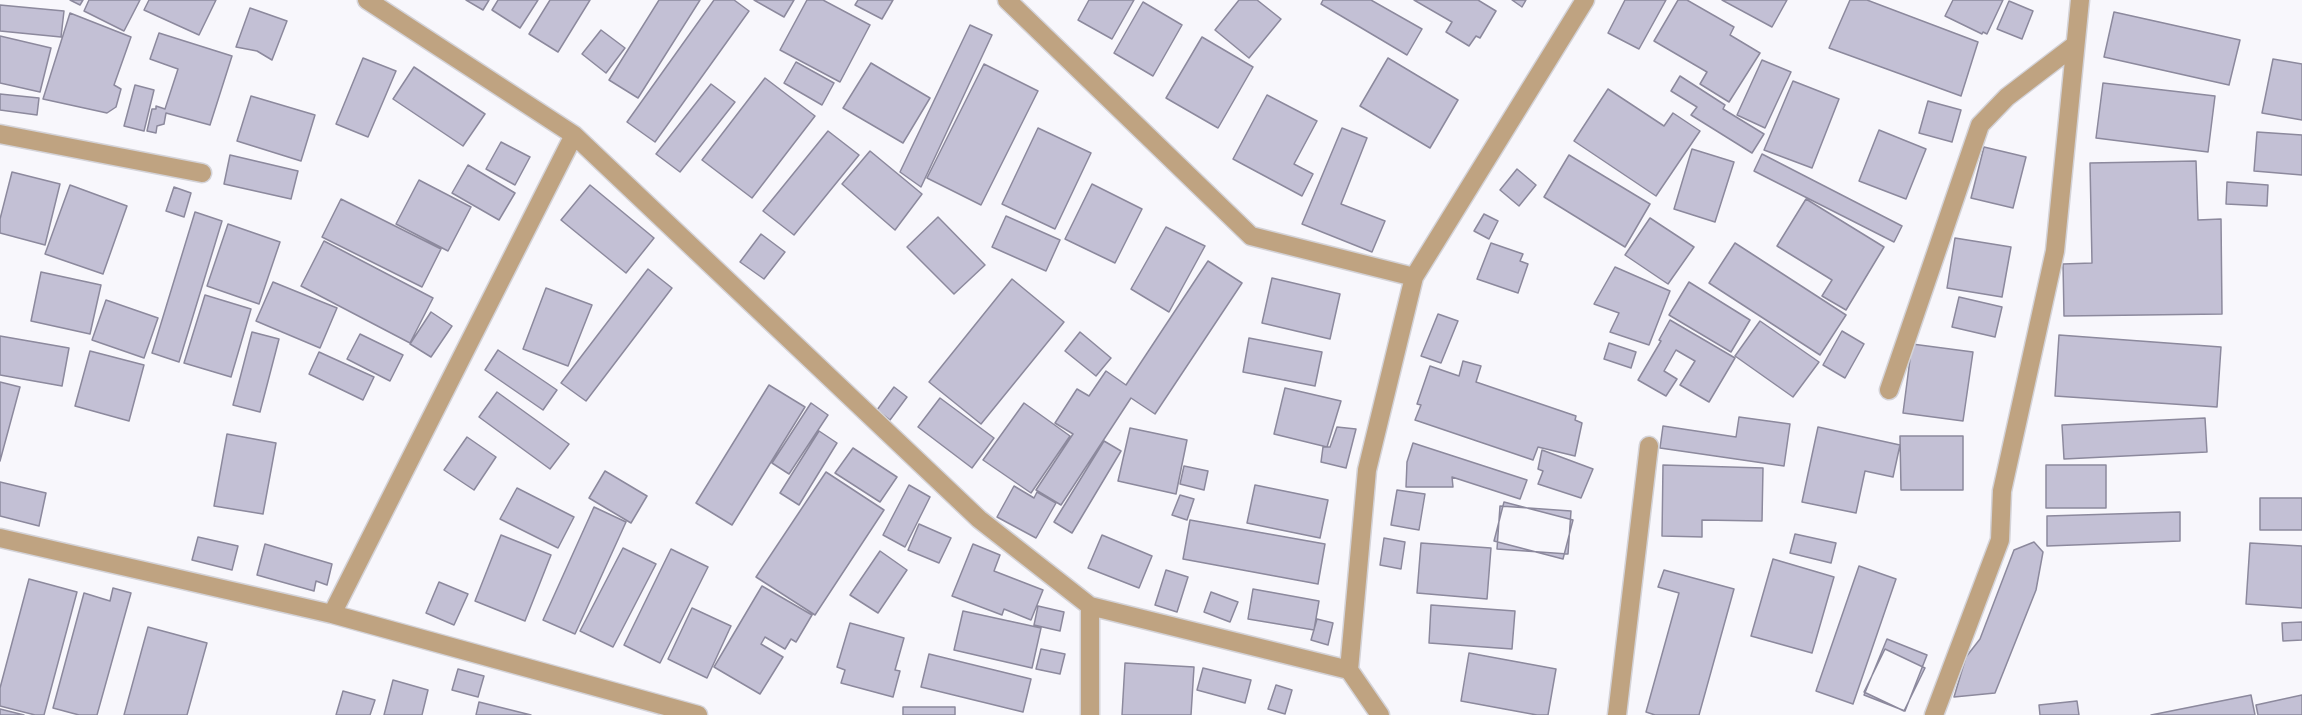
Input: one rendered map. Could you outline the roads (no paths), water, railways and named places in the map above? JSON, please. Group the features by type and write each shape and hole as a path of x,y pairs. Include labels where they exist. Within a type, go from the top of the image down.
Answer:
{"street":[{"path":"367,0 574,135 979,519 1090,606 1349,670"},
{"path":"1007,0 1251,236 1414,276"},
{"path":"1380,715 1349,670 1367,470 1414,276 1585,0"},
{"path":"1934,715 2000,540 2002,491 2055,251 2080,0"},
{"path":"1889,390 1980,125 2007,97 2075,45"},
{"path":"0,134 202,173"},
{"path":"332,614 574,135"},
{"path":"1617,715 1649,446"},
{"path":"0,538 332,614 698,715"},
{"path":"1090,606 1090,715"}]}
